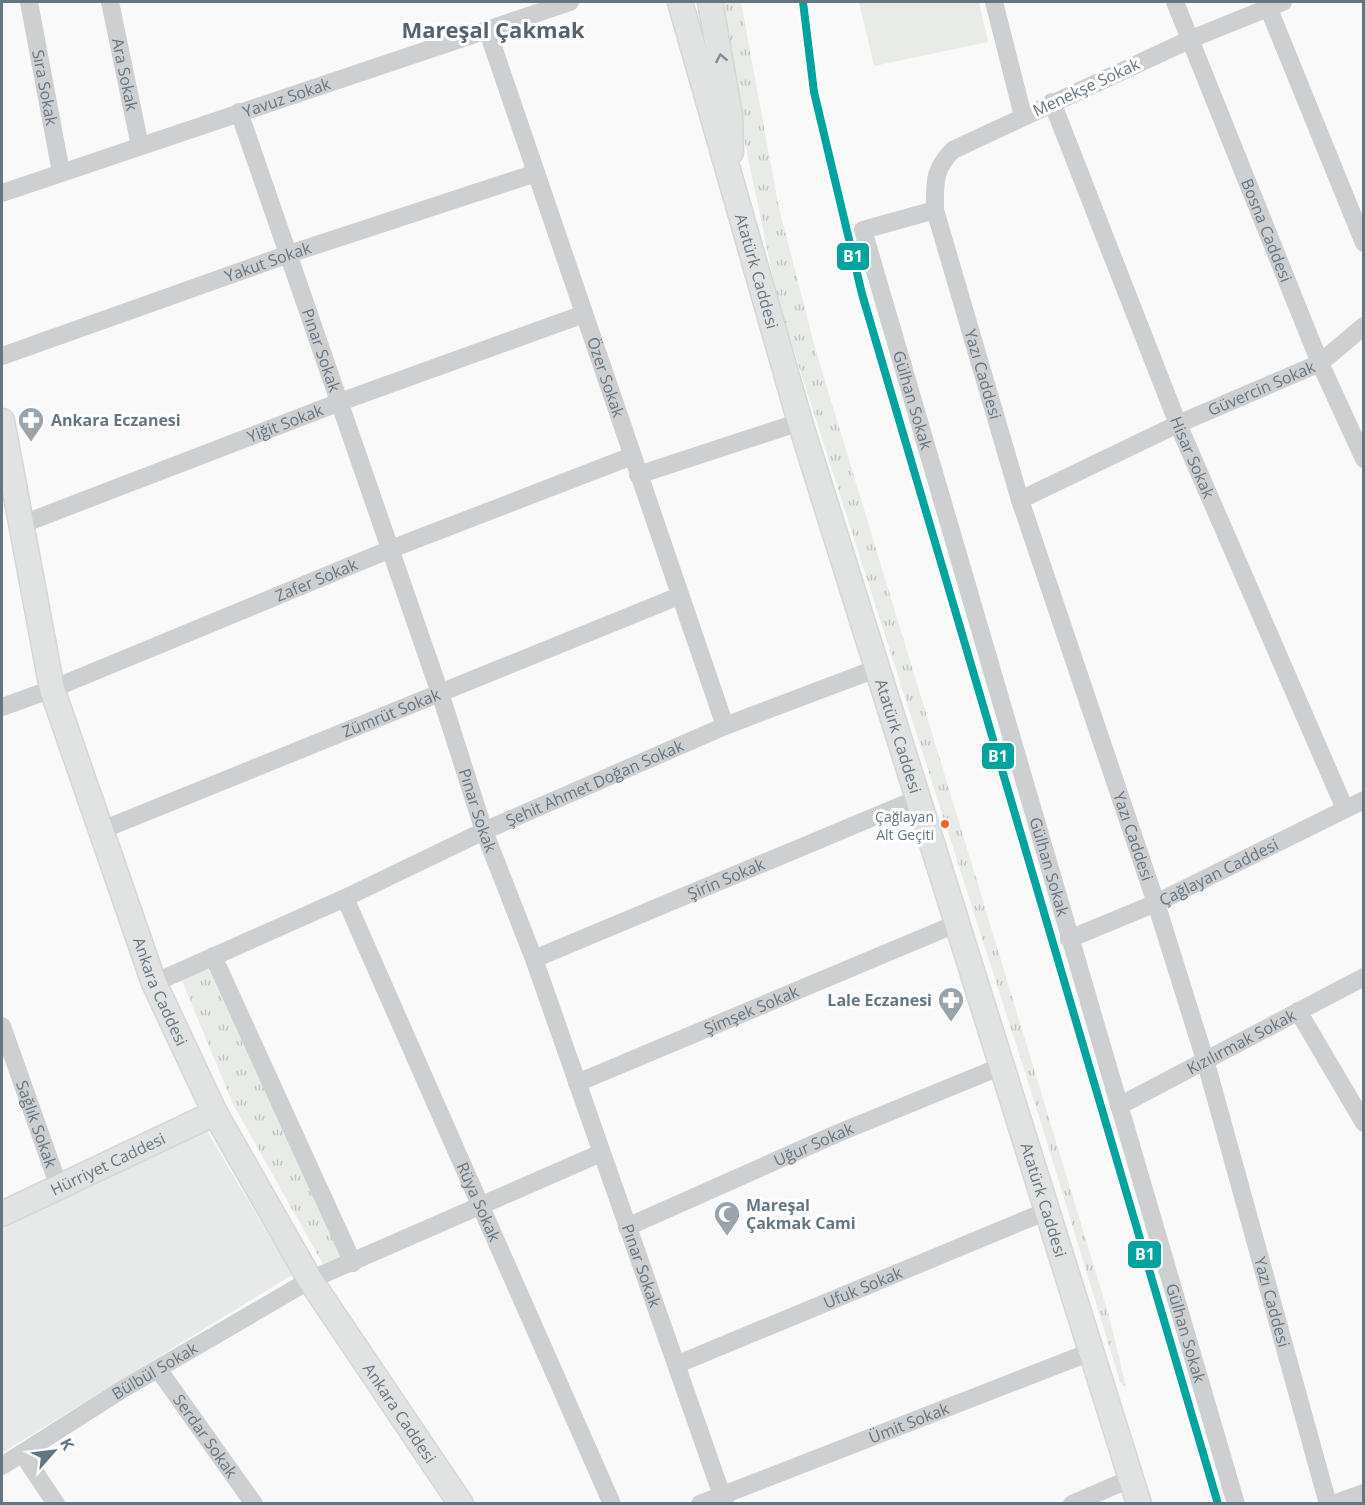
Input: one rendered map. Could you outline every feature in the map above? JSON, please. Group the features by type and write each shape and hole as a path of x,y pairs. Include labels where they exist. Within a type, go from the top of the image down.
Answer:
{"main road":[{"name":"Atatürk Caddesi","path":"680,2 800,422 1139,1503"},
{"path":"710,2 730,115 732,188"},
{"name":"Ankara Caddesi","path":"2,421 52,689 154,983 215,1113 310,1280 461,1503"},
{"name":"Hürriyet Caddesi","path":"2,1214 215,1113"}],"street":[{"name":"Sıra Sokak","path":"29,2 61,172"},
{"name":"Ara Sokak","path":"110,2 140,146"},
{"name":"Yavuz Sokak","path":"2,193 570,2"},
{"path":"994,2 1023,116"},
{"name":"Bosna Caddesi","path":"1175,2 1320,363 1364,459"},
{"path":"1272,3 1364,243"},
{"name":"Menekşe Sokak","path":"935,210 934,184 939,164 953,150 1052,102 1272,3"},
{"name":"Özer Sokak","path":"487,29 725,726"},
{"name":"Hisar Sokak","path":"1052,102 1178,424 1345,809"},
{"name":"Pınar Sokak","path":"239,112 391,549 484,831 534,959 724,1499"},
{"name":"Yakut Sokak","path":"2,356 289,254 536,173"},
{"name":"Gülhan Sokak","path":"935,210 863,230 1236,1503"},
{"name":"Yazı Caddesi","path":"935,210 1020,500 1156,903 1206,1063 1330,1503"},
{"name":"Yiğit Sokak","path":"20,525 340,402 584,314"},
{"name":"Güvercin Sokak","path":"1020,500 1178,424 1320,363 1364,326"},
{"path":"638,475 800,422"},
{"name":"Zafer Sokak","path":"2,707 52,689 391,549 632,456"},
{"name":"Zümrüt Sokak","path":"102,830 679,596"},
{"name":"Şehit Ahmet Doğan Sokak","path":"154,983 345,898 484,831 725,726 878,668"},
{"name":"Şirin Sokak","path":"534,959 919,798"},
{"name":"Çağlayan Caddesi","path":"1070,939 1156,903 1364,800"},
{"name":"Rüya Sokak","path":"345,898 479,1207 612,1503"},
{"name":"Şimşek Sokak","path":"577,1083 958,923"},
{"path":"213,956 353,1263"},
{"name":"Kızılırmak Sokak","path":"1119,1106 1206,1063 1364,977"},
{"path":"1298,1011 1364,1123"},
{"name":"Sağlık Sokak","path":"2,1026 58,1186"},
{"name":"Uğur Sokak","path":"627,1227 826,1139 1002,1066"},
{"name":"Bülbül Sokak","path":"2,1466 158,1369 310,1280 601,1153"},
{"name":"Ufuk Sokak","path":"678,1364 1047,1211"},
{"name":"Ümit Sokak","path":"700,1503 724,1499 1093,1351"},
{"name":"Serdar Sokak","path":"158,1369 254,1503"},
{"path":"22,1453 56,1503"},
{"path":"1072,1503 1132,1478"},
{"path":"1330,1503 1364,1493"}],"shaded area":[{"path":"207,1131 292,1275 2,1453 2,1229"}],"green space":[{"path":"722,2 741,2 778,204 815,348 1109,1316 1126,1387 1120,1382 1038,1113 778,301 746,148"},
{"path":"859,2 979,2 988,42 874,66"},
{"path":"204,960 346,1265 328,1273 233,1104 178,971"}],"transit line":[{"name":"B1","path":"803,2 814,92 862,294 1218,1504"}],"place":[{"name":"Ankara Eczanesi","path":"31,443"},
{"name":"Çağlayan Alt Geçiti","path":"945,824"},
{"name":"Lale Eczanesi","path":"951,1023"},
{"name":"Mareşal Çakmak Cami","path":"727,1237"}],"district":[{"name":"Mareşal Çakmak","path":"493,29"}]}
